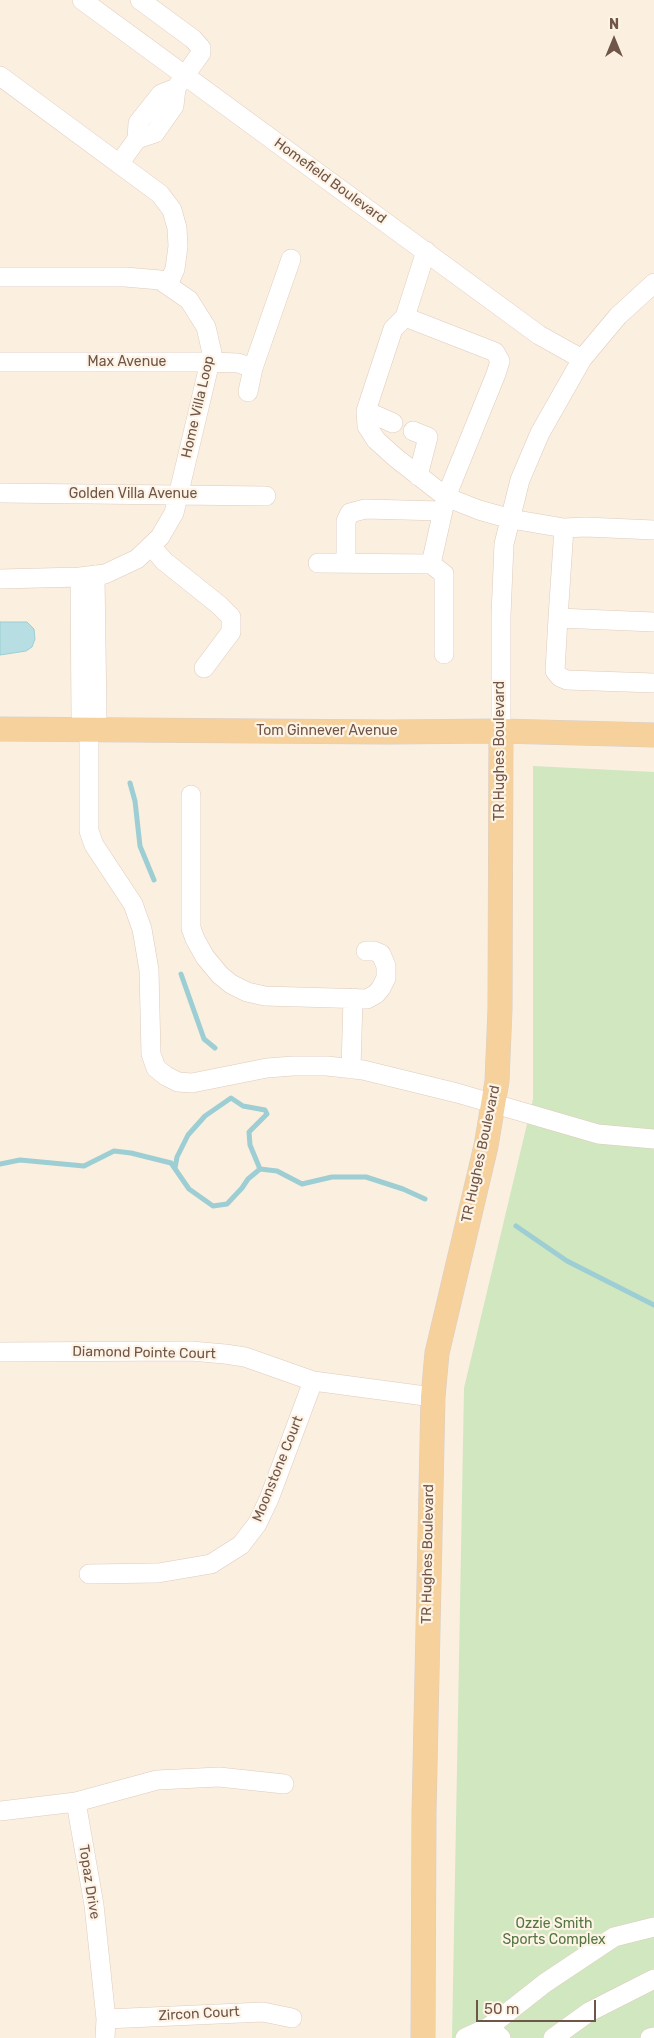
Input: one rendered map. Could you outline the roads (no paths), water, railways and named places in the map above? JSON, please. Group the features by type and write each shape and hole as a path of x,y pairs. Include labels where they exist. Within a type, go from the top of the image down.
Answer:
{"main road":[{"name":"Tom Ginnever Avenue","path":"0,729 501,731 654,735"},
{"name":"TR Hughes Boulevard","path":"423,2038 424,1793 433,1397 437,1353 486,1146 497,1073 500,1010 501,731"}],"street":[{"name":"Homefield Boulevard","path":"82,0 181,82 426,252 539,334 582,359"},
{"path":"119,164 137,139 154,133 174,106 181,82 199,57 201,48 140,0"},
{"path":"0,76 160,194 172,210 178,246 175,269 168,285"},
{"path":"426,252 405,317 394,329 366,411 367,426 376,440 418,476 443,504"},
{"path":"248,392 253,368 290,259"},
{"name":"Home Villa Loop","path":"0,277 160,280 189,300 206,327 212,353 174,513 160,537 137,559 105,574 0,579"},
{"name":"TR Hughes Boulevard","path":"501,731 501,607 504,544 520,480 540,433 582,359 618,316 654,283"},
{"path":"405,317 495,352 500,360 443,504 431,564"},
{"name":"Max Avenue","path":"0,362 210,362 238,364 253,368"},
{"path":"366,411 394,423"},
{"path":"413,431 428,437 418,476"},
{"name":"Golden Villa Avenue","path":"0,493 266,496"},
{"path":"346,563 346,521 350,513 365,509 443,504 564,528 654,530"},
{"path":"564,528 555,670 560,677 568,680 654,683"},
{"path":"151,546 164,561 220,605 231,617 231,632 204,668"},
{"path":"318,563 431,564 444,574 444,654"},
{"path":"88,576 81,716 89,730 89,831 94,845 133,904 142,929 149,970 151,1054 156,1068 178,1082 192,1083 267,1068 327,1066 351,1069 448,1091 598,1134 654,1139"},
{"path":"558,618 654,622"},
{"path":"192,795 191,928 205,957 226,980 247,992 265,996 367,999 382,988 386,978 385,961 381,954 374,951 366,951"},
{"path":"351,1069 353,998"},
{"name":"Diamond Pointe Court","path":"0,1352 191,1351 225,1354 245,1357 313,1381 433,1397"},
{"name":"Moonstone Court","path":"89,1574 158,1573 211,1564 241,1545 258,1524 269,1499 313,1381"},
{"path":"0,1811 76,1802 157,1780 219,1777 284,1784"},
{"name":"Topaz Drive","path":"76,1802 94,1905 106,2018 105,2038"},
{"path":"465,2038 495,2032 545,1984 614,1936 654,1927"},
{"path":"553,2038 589,2012 654,1979"},
{"name":"Zircon Court","path":"106,2018 263,2012 292,2018"},
{"path":"650,2038 654,2037"}],"water":[{"path":"0,622 27,622 34,629 35,639 32,647 26,651 0,655"}],"waterway":[{"path":"130,783 135,801 140,846 154,880"},
{"path":"181,974 204,1039 215,1048"},
{"path":"175,1168 177,1157 188,1135 205,1116 231,1098 243,1106 265,1110 267,1114 249,1132 250,1145 260,1169"},
{"path":"0,1164 20,1160 84,1166 114,1151 131,1153 171,1163 189,1189 213,1206 227,1204 248,1179 260,1169 277,1171 302,1184 332,1177 366,1177 403,1189 425,1199"},
{"path":"516,1226 567,1261 654,1305"}],"park label":[{"name":"Ozzie Smith Sports Complex","path":"554,1932"}]}
